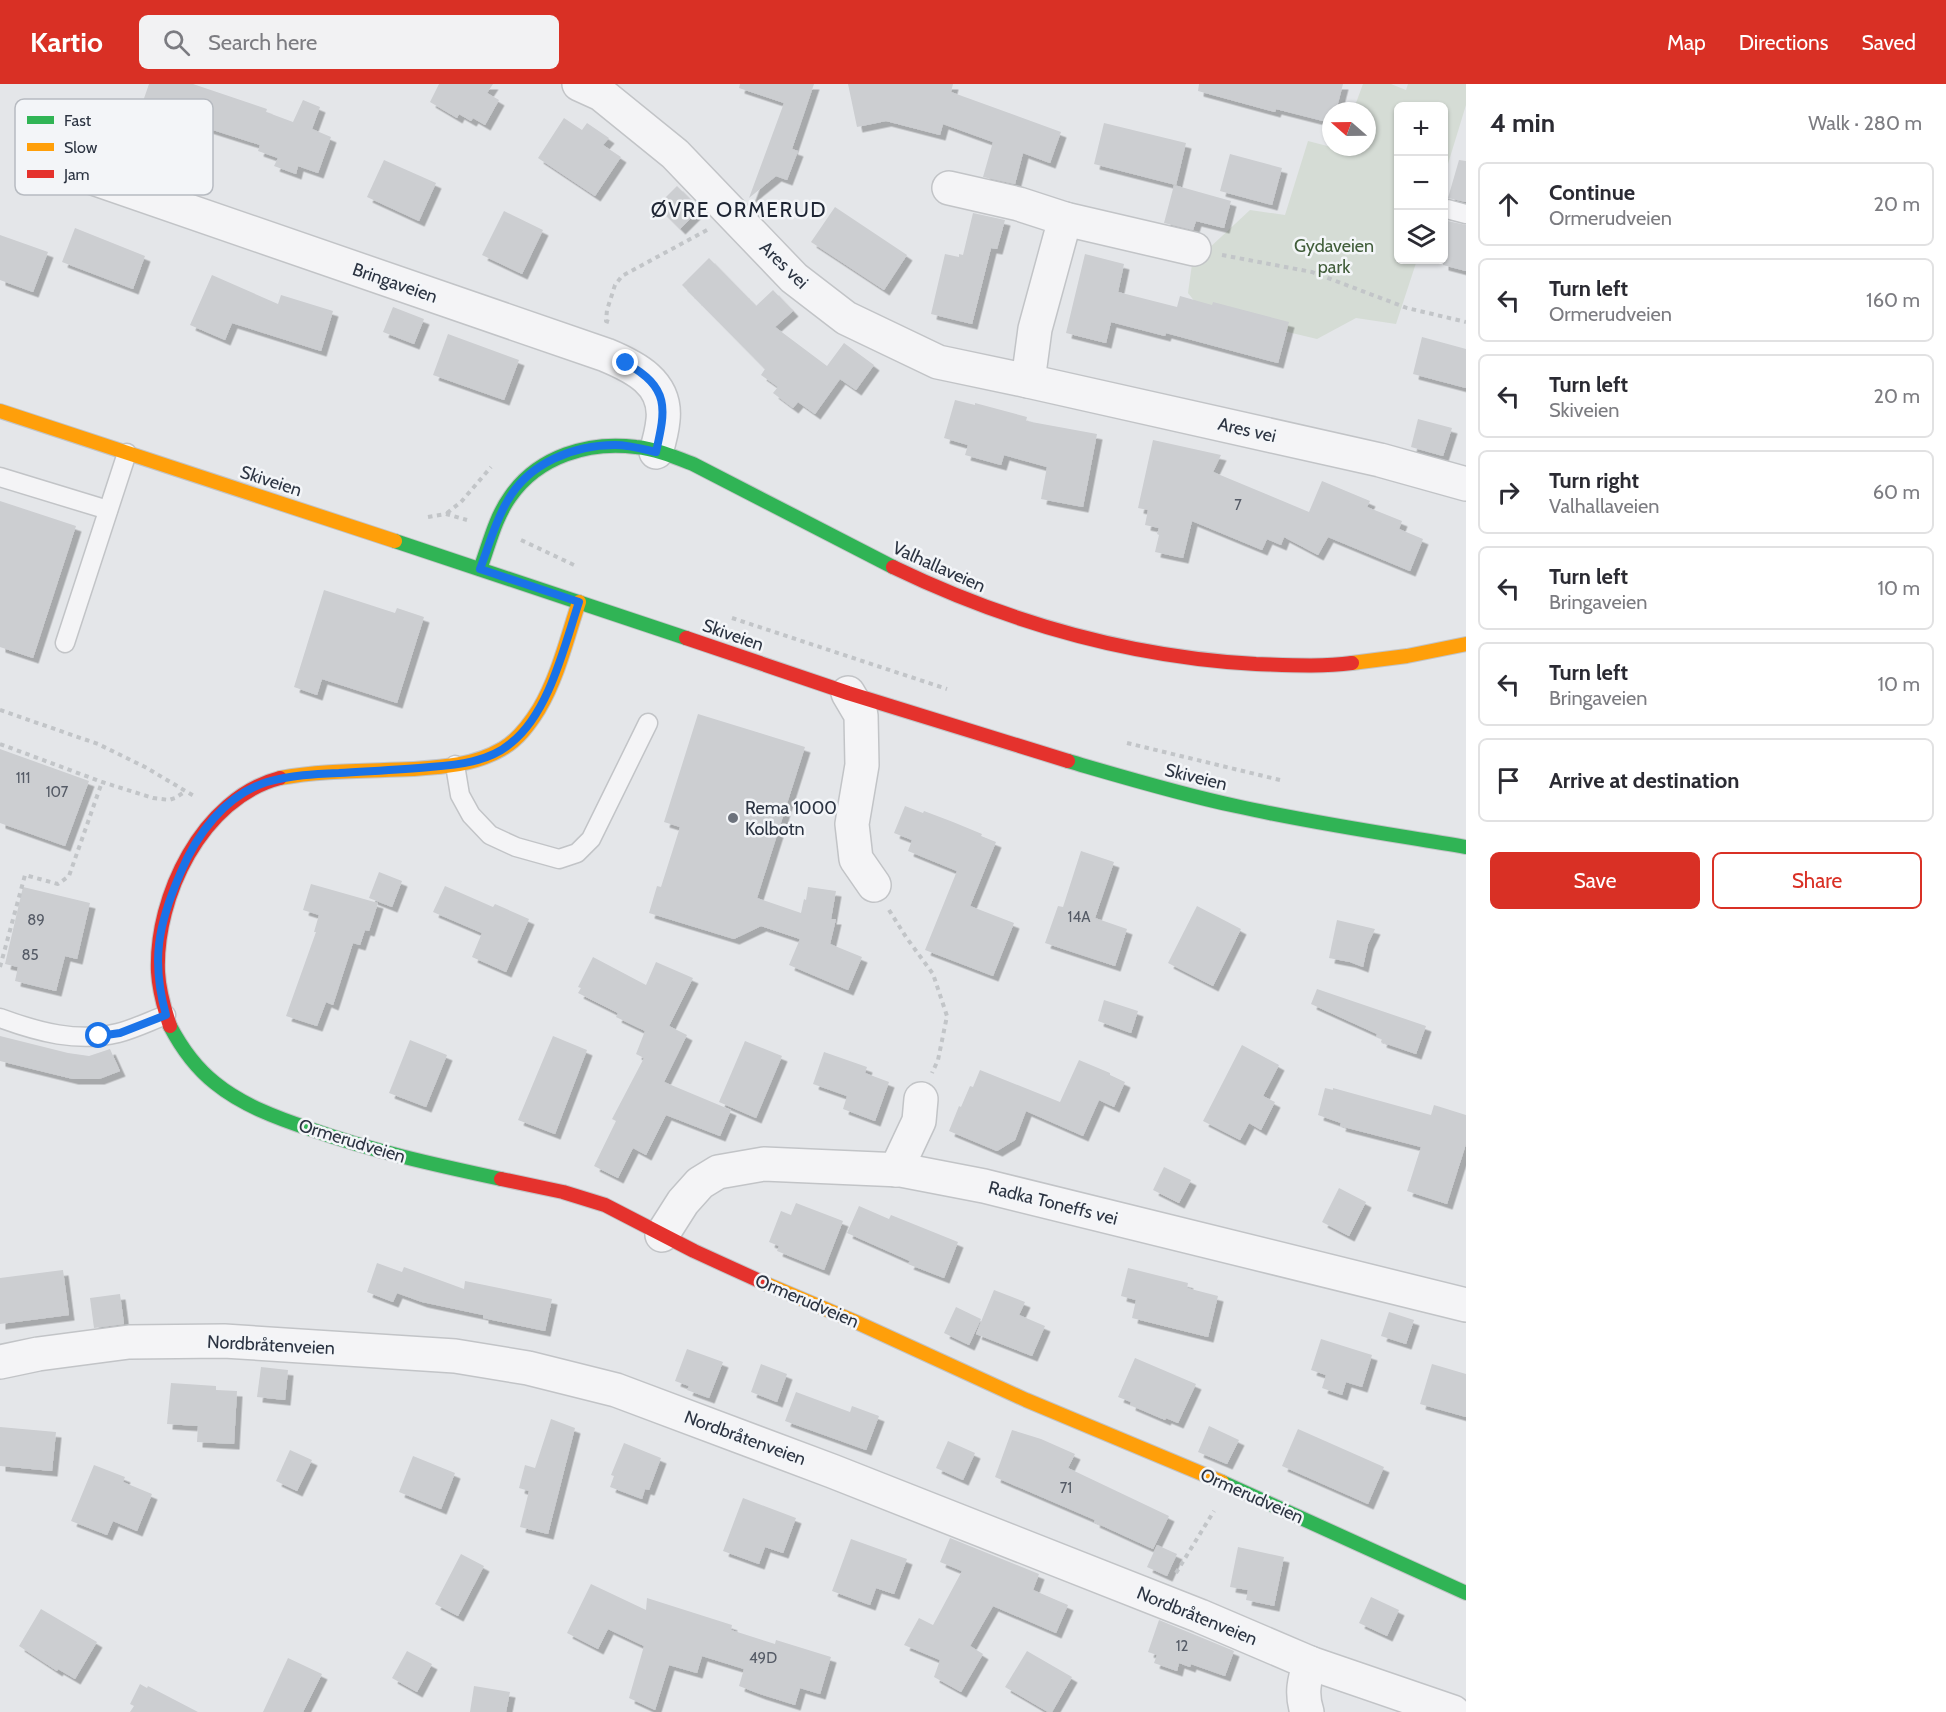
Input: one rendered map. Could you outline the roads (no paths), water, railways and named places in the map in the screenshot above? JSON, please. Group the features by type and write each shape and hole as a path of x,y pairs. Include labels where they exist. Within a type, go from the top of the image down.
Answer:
{"street":[{"name":"Ares vei","path":"579,84 601,94 675,154 794,278 846,318 938,362 1368,458 1466,483"},
{"path":"949,188 1019,204 1065,219 1194,249"},
{"name":"Bringaveien","path":"142,195 626,363 645,375 659,392 663,405 663,419 656,452"},
{"path":"1028,381 1035,329 1065,219"},
{"name":"Skiveien","path":"0,411 848,693 1020,747 1139,782 1235,806 1466,847"},
{"name":"Valhallaveien","path":"480,569 508,499 518,486 546,463 562,455 598,446 616,445 656,452 710,472 848,545 957,596 1026,621 1090,638 1168,655 1233,662 1285,664 1369,662 1408,657 1466,644"},
{"name":"Ormerudveien","path":"579,602 549,687 530,723 510,745 455,765 297,775 266,782 230,803 209,823 185,861 164,913 158,940 157,966 159,990 166,1015 188,1056 204,1074 220,1088 263,1111 313,1131 379,1151 586,1198 619,1211 662,1235 733,1269 833,1311 1023,1399 1248,1494 1466,1593"},
{"path":"848,693 861,715 862,765 852,824 856,859 874,885"},
{"path":"896,1170 919,1121 921,1099"},
{"name":"Radka Toneffs vei","path":"662,1235 683,1202 700,1183 718,1172 764,1164 896,1170 984,1186 1466,1305"},
{"name":"Nordbråtenveien","path":"0,1362 38,1354 129,1342 224,1341 455,1356 528,1368 616,1390 832,1471 1200,1616 1310,1663 1453,1712"},
{"path":"1307,1712 1304,1701 1304,1681 1310,1663"}],"lane":[{"path":"1448,209 1466,214"},
{"path":"65,643 128,453"},
{"path":"0,477 108,510"},
{"path":"455,765 460,795 471,815 490,835 516,847 559,859 577,853 591,839 648,723"},
{"path":"0,1018 48,1032 85,1038 120,1033 166,1015"}],"place":[{"name":"Rema 1000 Kolbotn","path":"733,818"}],"district":[{"name":"ØVRE ORMERUD","path":"739,209"}],"park label":[{"name":"Gydaveien park","path":"1334,256"}]}
